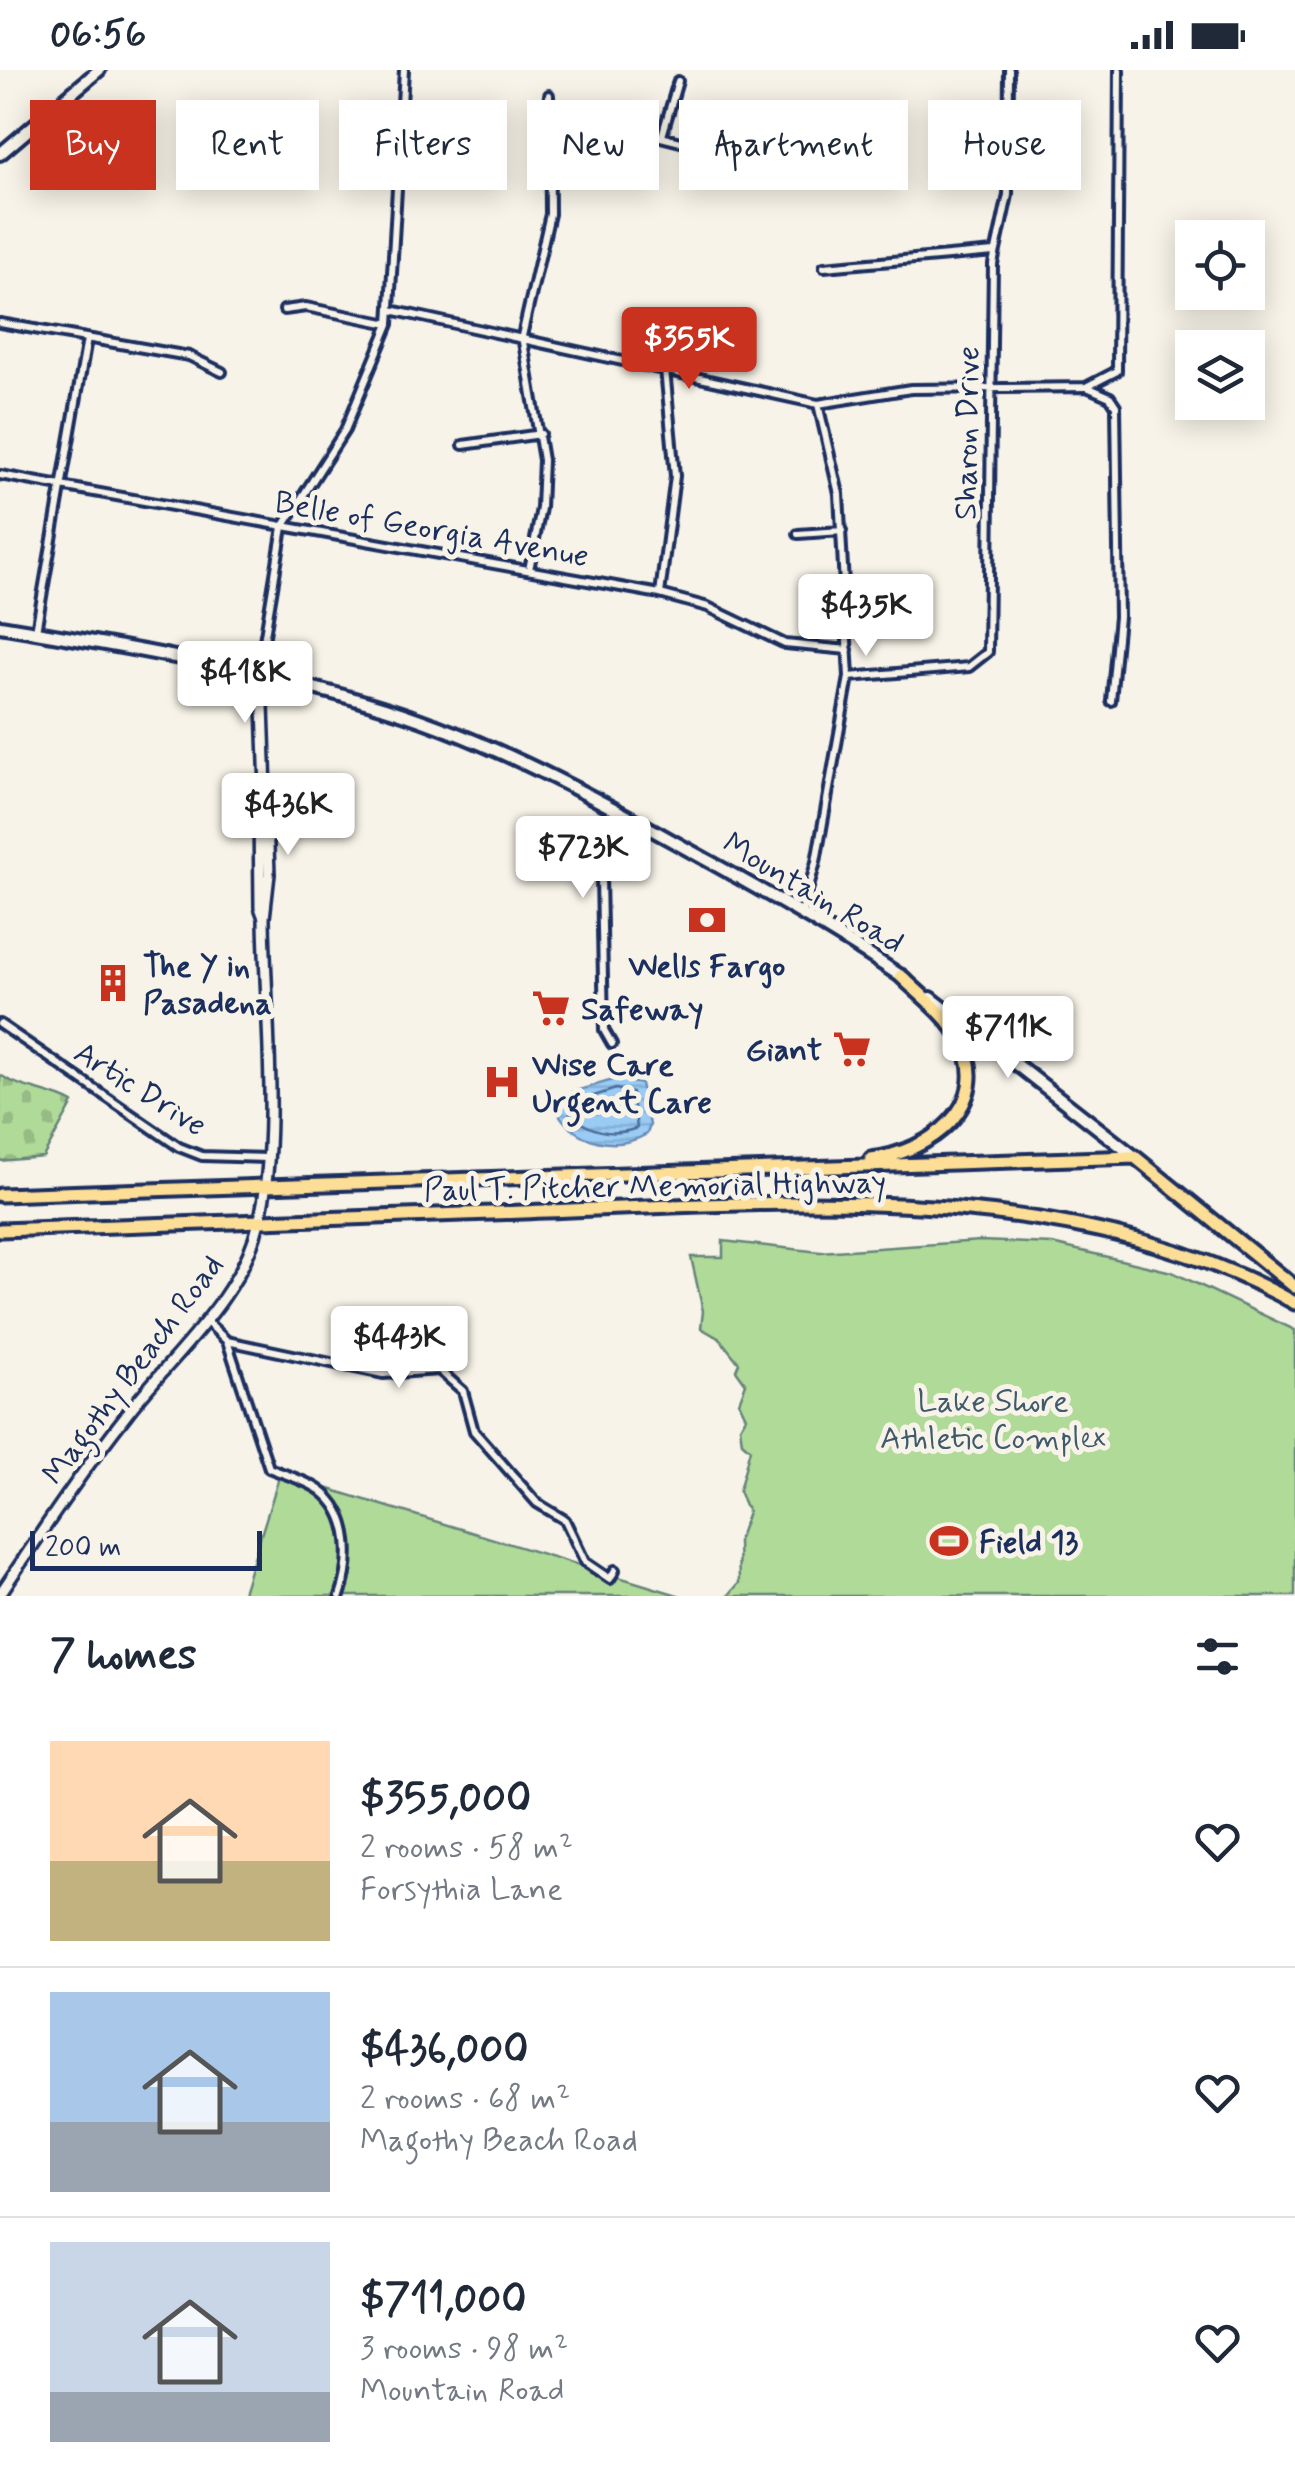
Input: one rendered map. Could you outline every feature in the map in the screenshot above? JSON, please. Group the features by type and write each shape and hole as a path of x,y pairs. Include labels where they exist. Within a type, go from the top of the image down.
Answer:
{"main road":[{"path":"0,154 99,70"},
{"name":"Mountain Road","path":"0,626 366,702 457,734 553,775 802,912 901,976 1295,1287"},
{"path":"775,1168 908,1152 926,1144 954,1119 966,1089 962,1041 901,976"},
{"name":"Paul T. Pitcher Memorial Highway","path":"0,1195 1135,1158"},
{"name":"Paul T. Pitcher Memorial Highway","path":"0,1230 777,1204 1009,1214 1082,1224 1151,1240 1240,1274 1295,1303"}],"street":[{"path":"262,678 260,659 283,527 350,420 389,324 404,70"},
{"name":"Sharon Drive","path":"849,677 969,667 988,652 994,252 1008,195 1009,70"},
{"path":"1086,387 1117,371 1120,70"},
{"path":"662,136 678,81"},
{"path":"549,95 549,100"},
{"path":"659,135 679,140"},
{"path":"529,570 543,493 540,434 522,336 550,214 550,190"},
{"path":"824,268 994,252"},
{"path":"284,310 306,308 389,324"},
{"path":"392,310 818,404 869,393 992,386 1086,387 1110,397 1116,406 1119,617 1112,702"},
{"path":"0,323 190,356 215,365 222,372"},
{"path":"36,632 87,339"},
{"path":"660,594 675,476 665,369"},
{"path":"802,912 828,803 849,677 835,467 818,404"},
{"path":"462,445 540,434"},
{"name":"Belle of Georgia Avenue","path":"0,475 660,594 708,607 784,644 848,650"},
{"path":"798,534 842,531"},
{"name":"Magothy Beach Road","path":"0,1594 127,1413 207,1322 247,1257 260,1222 268,1158 264,918 269,874 262,678"},
{"path":"612,1044 604,1030 601,877 608,850 626,815"},
{"name":"Artic Drive","path":"0,1024 179,1147 202,1156 268,1158"},
{"path":"207,1322 227,1341 260,1451 269,1468 318,1488 337,1512 350,1552 340,1596"},
{"path":"227,1341 384,1374 439,1370 463,1390 474,1431 537,1503 565,1520 590,1568 610,1579 615,1570"}],"green space":[{"path":"0,1075 73,1103 43,1157 0,1161"},
{"name":"Lake Shore Athletic Complex","path":"723,1241 820,1252 980,1241 1052,1244 1172,1272 1295,1330 1295,1596 728,1596 739,1583 738,1541 748,1512 739,1491 750,1449 742,1442 740,1427 746,1417 739,1402 746,1384 736,1370 739,1363 720,1339 701,1328 703,1311 691,1257 723,1257"},
{"path":"280,1474 681,1596 242,1596"}],"water":[{"path":"616,1079 641,1084 650,1125 647,1134 622,1143 597,1141 574,1131 557,1111 572,1092"}],"place":[{"name":"Wells Fargo","path":"707,920"},
{"name":"The Y in Pasadena","path":"113,983"},
{"name":"Safeway","path":"551,1008"},
{"name":"Giant","path":"852,1049"},
{"name":"Wise Care Urgent Care","path":"502,1082"},
{"name":"Field 13","path":"949,1541"}]}
